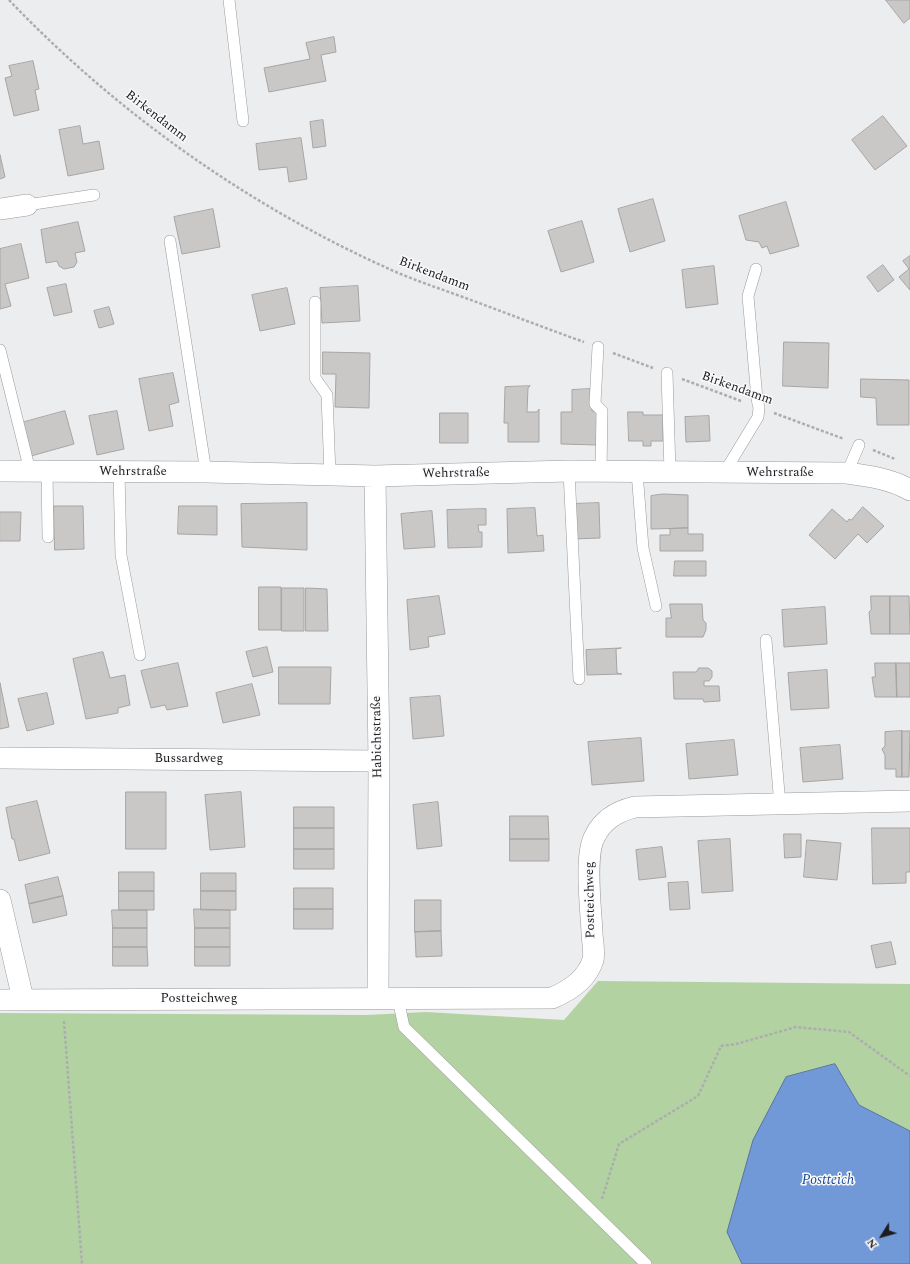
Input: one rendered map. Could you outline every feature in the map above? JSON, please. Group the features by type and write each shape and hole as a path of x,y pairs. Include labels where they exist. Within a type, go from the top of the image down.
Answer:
{"street":[{"path":"0,209 27,205"},
{"name":"Wehrstraße","path":"0,471 206,472 375,476 569,471 847,473 887,480 910,490"},
{"name":"Habichtstraße","path":"375,476 379,761 388,999"},
{"name":"Bussardweg","path":"0,758 379,761"},
{"name":"Postteichweg","path":"0,1000 533,1000 552,998 567,992 582,978 593,959 590,860 594,836 606,820 624,810 635,807 910,801"},
{"path":"0,900 23,999"}],"lane":[{"path":"229,0 243,121"},
{"path":"27,205 94,195"},
{"path":"170,241 206,472"},
{"path":"724,473 758,417 759,408 756,399 748,296 756,269"},
{"path":"315,302 315,378 327,395 330,475"},
{"path":"598,348 595,404 602,411 601,472"},
{"path":"0,350 38,471 48,537"},
{"path":"667,373 670,472"},
{"path":"847,473 859,444"},
{"path":"569,471 579,679"},
{"path":"119,472 121,555 140,655"},
{"path":"637,472 643,548 656,606"},
{"path":"766,640 780,805"},
{"path":"388,999 404,1027 646,1264"}],"path":[{"name":"Birkendamm","path":"8,0 57,48 107,92 180,149 239,189 321,235 396,272 859,444 903,462"},
{"path":"62,1000 82,1264"},
{"path":"596,1214 619,1144 698,1096 721,1046 736,1044 796,1027 849,1032 910,1076"}],"green space":[{"path":"598,981 910,984 910,1131 859,1105 835,1065 727,1231 742,1264 0,1264 0,1013 366,1015 426,1012 564,1020"}],"water":[{"name":"Postteich","path":"835,1064 859,1105 910,1131 910,1264 742,1264 727,1232 753,1140 786,1077"}],"building":[{"path":"886,0 910,0 910,18 904,23"},
{"path":"334,37 336,52 321,55 326,81 269,92 264,68 310,59 306,43"},
{"path":"33,61 39,89 35,90 39,110 14,116 5,78 12,76 9,66"},
{"path":"883,116 907,146 875,170 852,140"},
{"path":"323,120 326,146 313,148 310,122"},
{"path":"80,126 83,144 99,141 104,169 68,176 59,130"},
{"path":"301,138 307,179 289,182 287,167 259,170 256,144"},
{"path":"0,155 5,177 0,179"},
{"path":"653,199 665,241 630,252 618,209"},
{"path":"786,202 799,246 770,254 767,246 762,248 759,242 746,240 739,216"},
{"path":"213,209 220,247 182,254 174,217"},
{"path":"582,221 594,262 561,272 548,231"},
{"path":"78,222 85,251 75,253 77,262 74,267 64,269 59,266 57,261 46,263 41,230"},
{"path":"21,244 29,278 5,284 11,306 0,309 0,249"},
{"path":"910,256 910,290 899,277 909,269 903,261"},
{"path":"883,265 894,280 878,292 867,277"},
{"path":"714,266 718,304 686,308 682,270"},
{"path":"66,284 72,312 54,316 47,288"},
{"path":"358,286 360,321 322,323 320,288"},
{"path":"287,288 295,324 260,331 252,295"},
{"path":"109,307 114,324 99,328 94,311"},
{"path":"784,342 829,343 828,388 783,386"},
{"path":"323,352 370,353 369,408 335,407 336,374 323,374"},
{"path":"173,373 179,402 169,405 173,426 149,431 139,379"},
{"path":"861,379 909,380 909,425 877,425 876,398 861,397"},
{"path":"530,386 528,388 527,412 537,412 539,409 539,442 508,442 508,423 504,423 505,387"},
{"path":"590,389 592,411 597,411 598,445 561,444 561,412 572,412 572,390"},
{"path":"65,411 74,444 31,456 21,423"},
{"path":"117,411 124,449 97,455 89,416"},
{"path":"628,412 643,412 643,415 663,415 663,441 651,441 651,446 643,446 643,441 629,441"},
{"path":"440,413 468,413 468,443 440,443"},
{"path":"709,416 710,441 686,442 685,417"},
{"path":"663,494 688,495 688,528 651,529 651,496"},
{"path":"307,503 307,550 242,547 241,504"},
{"path":"599,503 600,538 573,539 572,504"},
{"path":"54,506 83,506 84,549 55,550"},
{"path":"179,506 217,506 217,535 178,534"},
{"path":"863,507 884,526 867,543 858,534 835,559 809,535 832,509 847,522 849,519 851,520"},
{"path":"535,508 537,536 543,535 544,551 508,553 507,509"},
{"path":"486,509 486,525 478,525 479,532 482,532 482,547 448,548 447,510"},
{"path":"432,511 435,547 404,549 401,514"},
{"path":"0,512 21,512 20,541 0,541"},
{"path":"688,528 688,534 703,534 703,551 660,551 660,535 670,535 670,529"},
{"path":"675,561 706,561 706,576 674,576"},
{"path":"259,587 281,587 281,630 259,630"},
{"path":"282,588 304,588 304,631 282,631"},
{"path":"306,588 327,589 328,631 306,631"},
{"path":"439,596 445,634 428,637 429,647 410,650 407,600"},
{"path":"871,596 890,596 890,634 871,634 869,612 871,610"},
{"path":"890,596 909,596 910,634 890,634"},
{"path":"670,604 702,604 703,620 706,623 706,630 703,637 666,637 666,618 671,618"},
{"path":"825,607 827,644 784,647 782,610"},
{"path":"267,647 273,672 253,677 246,652"},
{"path":"621,648 616,649 617,673 622,674 587,675 586,650"},
{"path":"103,652 110,678 125,675 130,705 118,708 118,713 86,719 73,659"},
{"path":"178,663 188,706 167,710 165,705 151,708 141,671"},
{"path":"875,663 896,663 897,697 875,697 872,677 875,677"},
{"path":"896,663 910,663 910,697 897,697"},
{"path":"279,667 331,667 330,704 279,704"},
{"path":"699,668 708,668 712,671 712,677 709,681 704,681 704,686 719,686 720,701 704,702 703,699 674,699 673,672 696,672"},
{"path":"827,670 829,708 791,710 788,673"},
{"path":"0,683 9,727 0,729"},
{"path":"252,684 260,715 223,723 216,693"},
{"path":"47,693 54,724 27,731 18,699"},
{"path":"440,696 444,736 413,739 410,698"},
{"path":"902,731 910,731 909,777 902,777"},
{"path":"902,731 902,777 896,777 896,769 885,769 885,755 882,749 885,746 885,732"},
{"path":"641,738 644,781 592,785 588,742"},
{"path":"734,740 738,775 689,779 686,744"},
{"path":"840,745 843,779 803,782 800,748"},
{"path":"126,792 166,792 166,849 126,849"},
{"path":"241,792 245,847 210,850 205,795"},
{"path":"37,801 50,853 19,861 14,839 12,839 6,808"},
{"path":"438,802 442,846 417,849 413,805"},
{"path":"294,807 334,807 334,828 294,828"},
{"path":"510,816 548,816 549,839 510,839"},
{"path":"294,828 334,828 334,849 294,849"},
{"path":"872,828 910,828 910,872 906,872 906,883 873,884"},
{"path":"784,834 801,834 801,857 785,858"},
{"path":"510,839 549,839 549,861 510,861"},
{"path":"730,839 733,891 702,893 698,841"},
{"path":"807,840 841,843 837,880 804,877"},
{"path":"662,847 666,877 639,880 636,850"},
{"path":"294,849 334,849 334,869 294,869"},
{"path":"119,872 154,872 154,891 119,891"},
{"path":"201,873 236,873 236,891 201,891"},
{"path":"58,877 63,896 29,904 25,885"},
{"path":"688,882 690,909 670,910 668,883"},
{"path":"294,888 333,888 333,909 294,909"},
{"path":"119,891 154,891 154,910 119,910"},
{"path":"201,891 236,891 236,910 201,910"},
{"path":"63,896 67,915 33,923 29,904"},
{"path":"415,900 441,900 441,931 415,932"},
{"path":"194,909 230,910 230,928 195,928"},
{"path":"294,909 333,909 333,929 294,929"},
{"path":"112,910 147,910 147,928 113,928"},
{"path":"113,928 147,928 147,947 113,947"},
{"path":"195,928 230,928 230,947 195,947"},
{"path":"441,931 442,956 416,957 415,932"},
{"path":"891,942 896,964 876,968 871,946"},
{"path":"113,947 147,947 148,966 113,966"},
{"path":"195,947 230,947 230,966 195,966"}]}
